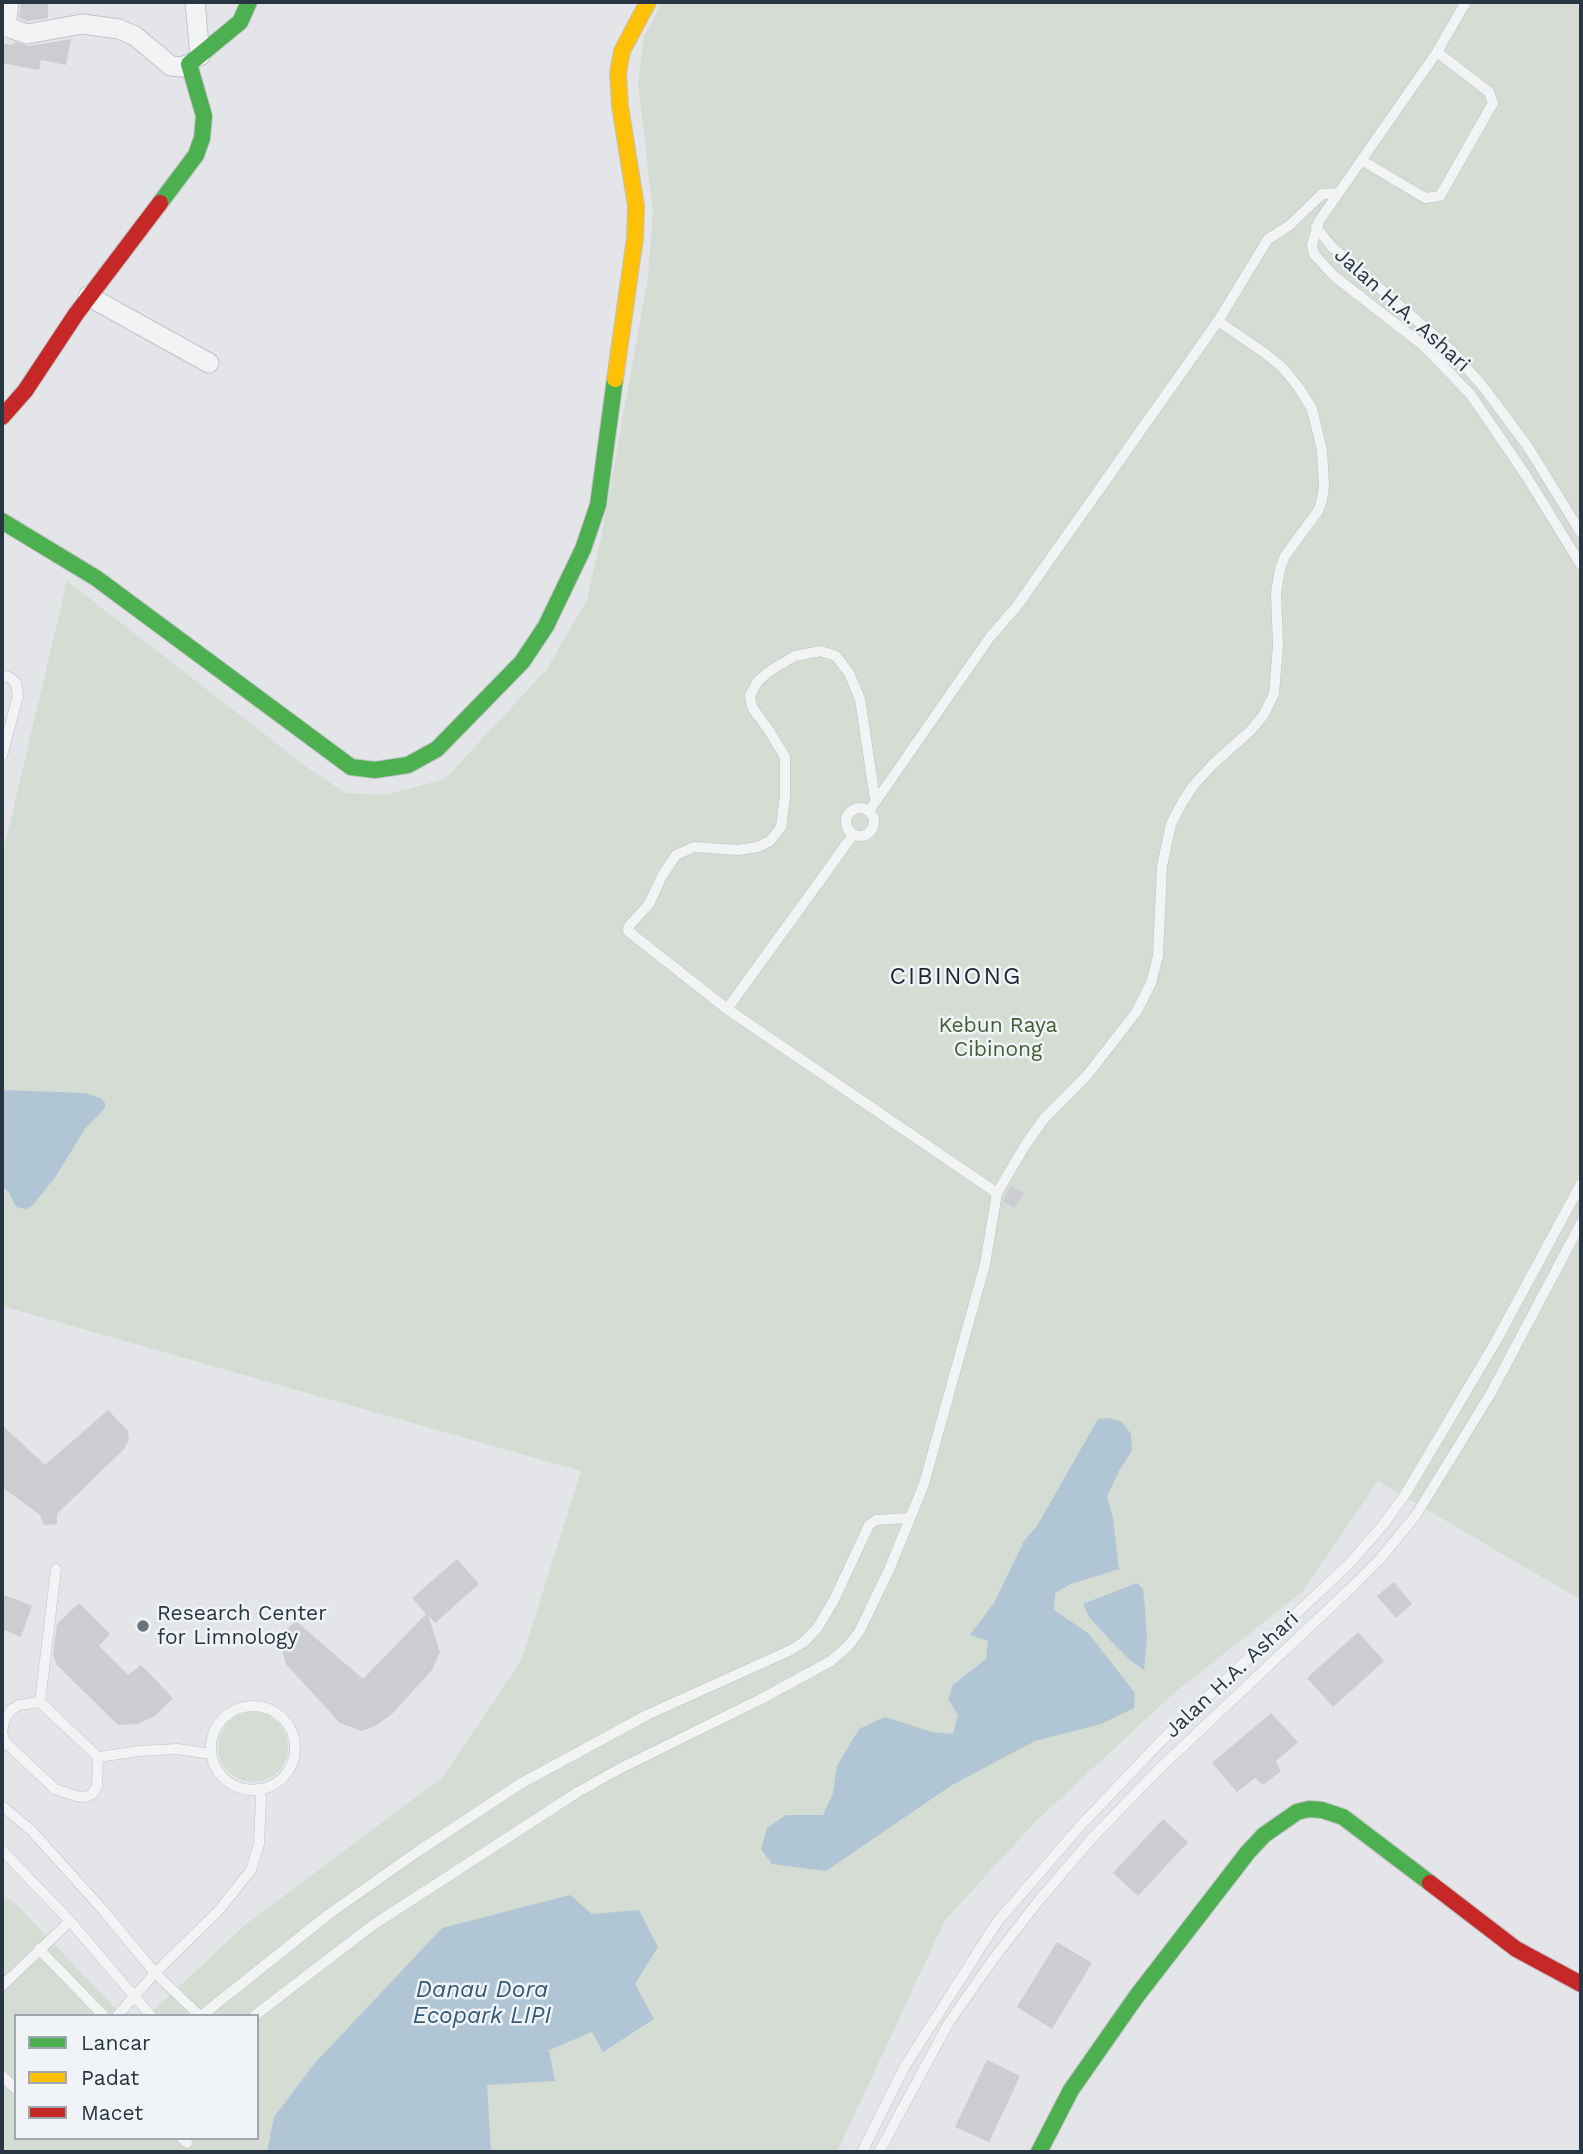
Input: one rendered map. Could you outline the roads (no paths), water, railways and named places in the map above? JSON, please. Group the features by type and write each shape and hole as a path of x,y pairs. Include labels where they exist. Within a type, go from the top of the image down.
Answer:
{"street":[{"path":"9,2 4,25 27,34 82,24 119,29 135,36 171,66 182,67 195,60 240,22 249,2"},
{"path":"2,417 25,391 88,296 195,155 202,138 204,116 195,60 195,2"},
{"path":"2,521 96,579 351,767 375,770 408,765 437,748 522,662 546,626 583,549 598,505 635,238 636,206 618,73 622,51 648,2"},
{"path":"88,296 209,363"},
{"path":"1039,2152 1071,2090 1136,1997 1248,1852 1264,1835 1297,1812 1322,1810 1343,1817 1516,1949 1581,1984"}],"lane":[{"path":"1316,227 1437,52 1466,2"},
{"path":"1363,160 1425,198 1440,196 1493,103 1489,92 1437,52"},
{"path":"869,810 1218,321 1268,239 1290,225 1322,194 1338,193"},
{"name":"Jalan H.A. Ashari","path":"1316,227 1332,247 1452,351 1477,379 1528,447 1581,533"},
{"name":"Jalan H.A. Ashari","path":"1316,227 1312,245 1319,262 1424,346 1471,395 1525,474 1581,565"},
{"path":"257,2014 373,1925 578,1792 831,1661 859,1632 889,1570 924,1484 985,1264 997,1193 1043,1120 1088,1074 1137,1011 1151,983 1158,956 1162,866 1171,824 1194,786 1212,765 1257,724 1274,694 1279,645 1276,593 1280,569 1285,556 1318,511 1322,500 1322,450 1312,409 1299,387 1283,368 1266,354 1218,321"},
{"path":"875,799 860,699 849,673 835,656 821,652 795,656 758,681 750,695 752,708 785,757 781,827 770,841 758,848 694,848 676,855 662,876 649,904 629,926 628,931 727,1009 997,1193"},
{"path":"2,676 9,677 16,683 18,696 2,756"},
{"path":"860,808 869,810 873,817 873,828 865,836 853,835 846,828 848,814 860,808"},
{"path":"727,1009 853,835"},
{"name":"Jalan H.A. Ashari","path":"862,2152 905,2066 997,1922 1082,1824 1166,1736 1366,1546 1406,1493 1496,1341 1581,1184"},
{"name":"Jalan H.A. Ashari","path":"879,2152 948,2024 1011,1934 1093,1837 1215,1715 1380,1559 1416,1516 1491,1393 1581,1223"},
{"path":"204,2014 329,1914 416,1852 520,1784 647,1715 791,1650 804,1641 818,1627 844,1581 869,1525 876,1520 909,1518"},
{"path":"1366,1546 1380,1559"},
{"path":"40,1702 56,1569"},
{"path":"40,1702 97,1757 97,1787 86,1797 64,1793 54,1789 5,1741 2,1732 4,1721 10,1710 19,1704 40,1702"},
{"path":"256,1706 274,1711 282,1717 292,1732 295,1751 289,1769 276,1782 258,1789 242,1788 228,1781 216,1769 211,1754 212,1735 221,1719 237,1708 256,1706"},
{"path":"97,1757 177,1749 211,1754"},
{"path":"119,2014 133,1995 219,1910 251,1870 259,1844 261,1797 258,1789"},
{"path":"1113,1791 1126,1804"},
{"path":"2,1806 32,1830 155,1973 199,2014"},
{"path":"2,1850 70,1921 149,2014"},
{"path":"2,1986 70,1921"},
{"path":"39,1949 102,2014"},
{"path":"905,2066 920,2074"}],"water":[{"path":"2,1090 85,1093 101,1098 105,1103 105,1108 85,1129 56,1176 32,1206 26,1209 16,1207 2,1185"},
{"path":"1108,1418 1122,1422 1131,1434 1132,1451 1107,1496 1113,1518 1119,1569 1071,1584 1055,1593 1054,1610 1089,1634 1135,1693 1134,1708 1101,1724 1035,1741 952,1785 826,1871 772,1864 761,1849 767,1828 786,1815 823,1815 833,1793 837,1766 859,1729 885,1717 932,1732 953,1734 958,1715 948,1699 953,1685 986,1659 988,1641 970,1635 994,1603 1024,1541 1037,1526 1098,1419"},
{"path":"1137,1583 1143,1589 1145,1608 1147,1639 1144,1670 1109,1639 1089,1617 1083,1604"},
{"name":"Danau Dora Ecopark LIPI","path":"570,1895 592,1914 639,1910 658,1947 635,1984 654,2019 603,2052 592,2032 549,2050 555,2081 487,2085 491,2152 267,2152 274,2117 315,2063 442,1928"}],"place":[{"name":"Research Center for Limnology","path":"143,1626"}],"district":[{"name":"CIBINONG","path":"956,977"}],"park label":[{"name":"Kebun Raya Cibinong","path":"998,1038"}]}
